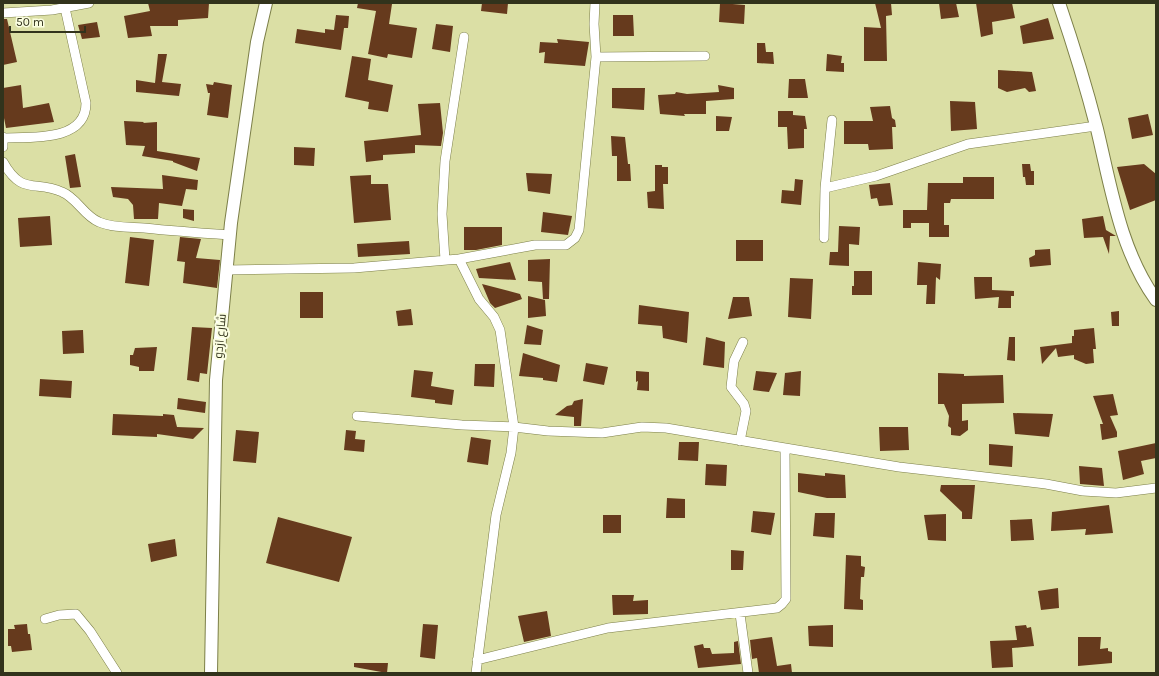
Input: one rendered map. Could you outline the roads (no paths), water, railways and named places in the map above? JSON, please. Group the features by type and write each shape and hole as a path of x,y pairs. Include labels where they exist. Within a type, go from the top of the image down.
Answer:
{"street":[{"path":"3,13 52,10 90,3"},
{"name":"شارع ازدو","path":"211,673 216,380 230,236 257,42 266,3"},
{"path":"226,270 354,268 459,259 535,246 566,245 575,238 579,230 596,58 594,24 595,3"},
{"path":"1059,3 1096,126 1122,233 1147,287 1156,300"},
{"path":"3,141 67,132 79,122 86,113 86,103 65,8"},
{"path":"445,260 442,214 445,161 464,36"},
{"path":"596,58 705,56"},
{"path":"824,238 824,188 832,120"},
{"path":"824,188 876,176 968,144 1096,126"},
{"path":"3,162 8,171 21,183 34,188 50,188 63,192 88,216 107,225 230,236"},
{"path":"459,259 479,299 494,317 500,330 514,427 511,453 496,515 476,673"},
{"path":"740,441 746,411 744,404 731,387 734,361 743,342"},
{"path":"357,416 462,425 514,427 548,431 602,433 642,427 666,428 899,467 1046,484 1083,491 1116,493 1156,488"},
{"path":"477,660 608,628 740,614 777,608 786,599 785,449"},
{"path":"45,619 59,615 76,614 90,631 117,673"},
{"path":"740,614 748,673"}]}
